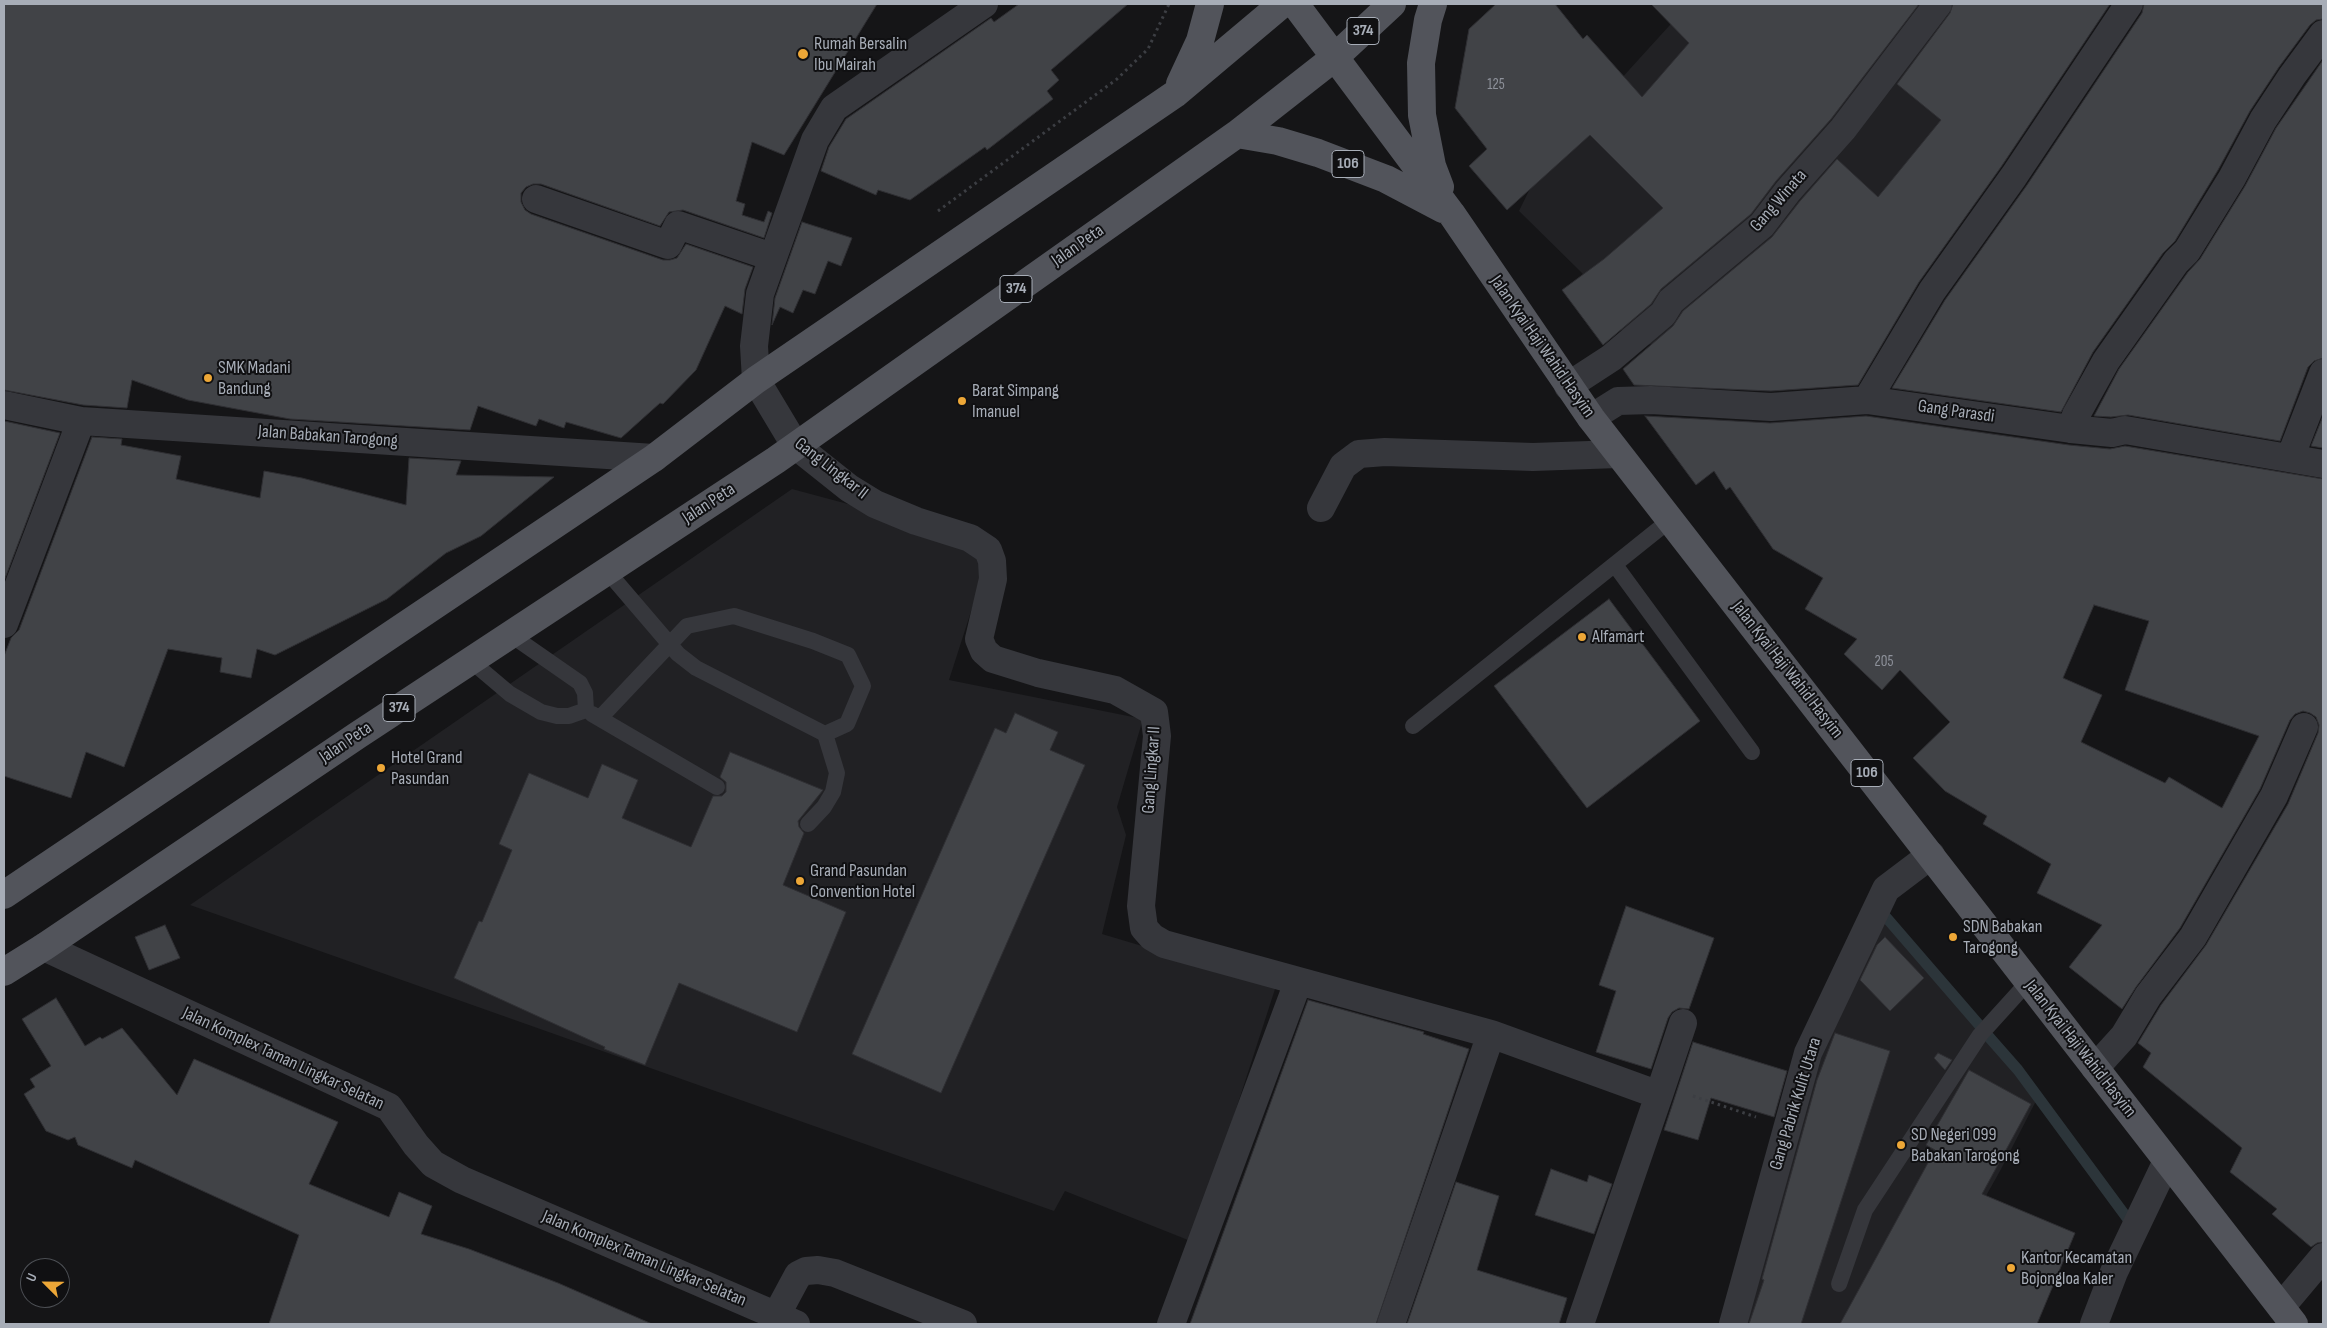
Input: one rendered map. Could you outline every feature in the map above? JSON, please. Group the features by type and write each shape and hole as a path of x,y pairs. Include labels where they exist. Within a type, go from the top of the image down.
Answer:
{"main road":[{"path":"1175,94 1200,41 1210,4"},
{"path":"4,895 654,458 756,380 1175,94 1282,4"},
{"name":"Jalan Kyai Haji Wahid Hasyim","path":"1295,4 1451,214 1568,386 1618,454 2288,1316"},
{"name":"Jalan Peta","path":"4,972 795,445 1237,134 1334,58 1392,4"},
{"name":"106","path":"1433,4 1428,20 1421,63 1422,115 1432,166 1451,214"},
{"name":"106","path":"1237,134 1278,142 1318,153 1386,179 1451,214"}],"street":[{"path":"756,380 754,346 760,294 814,140 834,108 984,4"},
{"name":"Gang Winata","path":"1568,386 1611,358 1663,314 1671,301 1762,225 1788,191 1843,129 1938,4"},
{"path":"1867,400 1932,291 2014,176 2129,4"},
{"path":"2072,428 2076,415 2106,362 2176,262 2187,251 2232,178 2263,120 2323,34"},
{"path":"536,199 668,245 678,225 772,257"},
{"path":"2290,458 2323,373"},
{"name":"Gang Lingkar II","path":"756,380 795,445 849,488 875,504 916,521 970,538 988,550 992,561 993,579 979,639 984,651 993,659 1038,673 1115,690 1154,712 1156,736 1141,906 1144,928 1152,937 1164,944 1491,1034 1660,1090"},
{"name":"Gang Parasdi","path":"1591,418 1618,401 1651,400 1771,406 1867,400 2112,433 2125,430 2323,464"},
{"name":"Jalan Babakan Tarogong","path":"4,405 81,421 654,458"},
{"path":"4,624 81,421"},
{"path":"1321,508 1343,466 1359,454 1384,452 1533,457 1618,454"},
{"path":"2095,1068 2124,1036 2148,996 2193,937 2274,796 2304,727"},
{"name":"Gang Pabrik Kulit Utara","path":"1733,1324 1808,1053 1886,889 1930,854"},
{"name":"Jalan Komplex Taman Lingkar Selatan","path":"44,947 389,1107 416,1145 434,1164 462,1180 786,1320 798,1275 806,1271 818,1270 835,1273 953,1322"},
{"path":"1172,1324 1298,982"},
{"path":"1580,1324 1683,1023"},
{"path":"1391,1324 1491,1034"},
{"path":"2094,1324 2114,1272 2167,1161"},
{"path":"2288,1316 2323,1257"}],"lane":[{"path":"1413,726 1670,520"},
{"path":"1615,565 1752,752"},
{"path":"607,571 678,654 696,668 825,734 837,773 833,792 824,807 808,824"},
{"path":"600,718 686,626 734,616 813,641 848,655 863,686 847,724 825,734"},
{"path":"511,635 580,683 585,692 586,710"},
{"path":"471,661 510,694 541,712 557,716 569,716 586,710 717,787"},
{"path":"1839,1284 1865,1210 1980,1036 2028,982"}],"path":[{"path":"936,213 1117,79 1148,49 1169,4"},
{"path":"1660,1090 1787,1128"}],"shaded area":[{"path":"1689,4 2088,4 1871,326 1632,346 1582,273 1519,211 1540,168"},
{"path":"792,489 993,543 949,680 1143,719 1117,807 1126,835 1102,934 1276,986 1193,1242 1065,1191 1054,1211 190,905"},
{"name":"SD Negeri 099 Babakan Tarogong","path":"1891,920 1917,949 2036,1101 2000,1171 1914,1324 1738,1324 1823,1029 1878,921"}],"building":[{"path":"4,4 877,4 784,155 752,142 736,201 745,204 742,215 764,222 768,211 772,213 764,238 683,210 669,212 660,226 541,184 533,184 526,187 521,193 521,202 525,210 531,214 663,260 677,258 686,244 753,267 745,289 742,314 725,306 696,370 663,404 660,403 621,438 566,422 564,428 539,419 536,426 478,406 470,430 290,419 188,400 132,380 127,408 83,405 4,390"},
{"path":"1019,4 1128,4 1051,70 1059,80 1047,91 1053,99 987,150 985,147 910,200 878,190 876,195 821,171 829,147 846,119 991,18 994,22"},
{"path":"1496,4 1555,4 1583,39 1587,35 1642,97 1689,43 1651,4 1919,4 1831,119 1776,181 1751,214 1661,289 1651,304 1603,345 1562,290 1604,259 1663,208 1590,135 1507,210 1469,166 1487,149 1455,108 1469,29"},
{"path":"1953,4 2110,4 2001,167 1919,282 1858,385 1771,391 1634,385 1623,369 1673,326 1683,311 1772,237 1800,201 1837,159 1878,197 1941,120 1897,84 1950,13"},
{"path":"2144,4 2323,4 2323,19 2316,20 2310,25 2279,67 2250,111 2218,170 2175,241 2163,253 2093,352 2061,412 1892,388 1945,300 2027,185 2142,13"},
{"path":"2323,60 2323,358 2314,361 2308,367 2280,441 2128,415 2094,416 2119,369 2188,272 2200,259 2245,186 2276,128"},
{"path":"802,222 852,238 841,266 828,261 815,294 803,290 793,313 780,307 772,325 775,298"},
{"path":"1645,416 1770,423 1866,416 2069,445 2110,449 2125,446 2323,479 2323,1242 2311,1247 2272,1214 2277,1209 2230,1172 2242,1148 2143,1067 2151,1053 2138,1043 2161,1005 2206,945 2288,804 2318,733 2319,725 2316,717 2303,711 2295,714 2290,720 2260,789 2180,928 2122,1009 2069,967 2102,925 2037,893 2051,864 1983,824 1987,816 1945,791 1913,758 1950,722 1900,670 1882,690 1844,654 1857,639 1805,609 1823,578 1773,549 1730,487 1726,490 1714,471 1696,485","holes":["2094,605 2149,621 2125,690 2259,736 2222,808 2169,777 2165,783 2081,742 2102,695 2063,678"]},
{"path":"2323,416 2323,448 2311,446"},
{"path":"4,421 60,433 4,581"},
{"path":"92,437 122,439 121,445 181,456 176,479 260,498 264,471 302,478 406,505 409,458 461,461 456,475 554,477 481,536 446,553 387,599 275,655 257,649 251,678 220,672 222,658 168,649 124,767 86,752 71,798 4,776 4,656 11,638 19,630"},
{"path":"1609,599 1700,721 1587,808 1494,686"},
{"path":"1015,713 1058,732 1050,750 1085,765 941,1093 852,1054 995,728 1006,733"},
{"path":"730,752 823,790 798,821 799,827 804,833 783,885 846,912 797,1032 679,983 645,1065 604,1049 605,1047 454,978 479,921 482,922 512,850 499,844 529,773 588,798 602,764 638,780 622,818 691,847 713,796 722,796 726,792 726,782 720,777"},
{"path":"1626,906 1714,938 1689,1009 1679,1008 1672,1012 1668,1018 1651,1069 1596,1052 1616,991 1599,985"},
{"path":"165,925 180,958 149,970 135,937"},
{"path":"1885,937 1924,978 1890,1011 1860,980 1877,945"},
{"path":"56,998 85,1046 100,1037 102,1039 122,1028 177,1095 194,1059 338,1122 309,1184 389,1217 399,1192 432,1206 421,1234 469,1249 558,1283 652,1324 269,1324 299,1235 135,1160 132,1168 78,1145 75,1137 68,1140 46,1131 24,1094 35,1087 30,1079 51,1066 22,1019"},
{"path":"1308,1000 1424,1032 1423,1034 1469,1049 1376,1324 1190,1324"},
{"path":"1835,1033 1890,1051 1801,1324 1749,1324 1764,1280 1762,1279 1817,1080"},
{"path":"1693,1042 1787,1071 1774,1117 1711,1098 1698,1140 1664,1130"},
{"path":"1938,1053 1952,1060 1945,1070 1934,1058"},
{"path":"1969,1070 2031,1104 1982,1194 2075,1233 2037,1324 1840,1324 1935,1150 1926,1145"},
{"path":"1551,1169 1587,1182 1589,1175 1612,1184 1594,1234 1535,1215"},
{"path":"1456,1182 1499,1196 1477,1270 1567,1298 1559,1324 1407,1324"}],"waterway":[{"path":"1885,916 1980,1026"},
{"path":"1989,1037 2018,1070 2130,1222"}],"place":[{"name":"Rumah Bersalin Ibu Mairah","path":"803,54"},
{"name":"SMK Madani Bandung","path":"208,378"},
{"name":"Barat Simpang Imanuel","path":"962,401"},
{"name":"Alfamart","path":"1582,637"},
{"name":"Hotel Grand Pasundan","path":"381,768"},
{"name":"Grand Pasundan Convention Hotel","path":"800,881"},
{"name":"SDN Babakan Tarogong","path":"1953,937"},
{"name":"SD Negeri 099 Babakan Tarogong","path":"1901,1145"},
{"name":"Kantor Kecamatan Bojongloa Kaler","path":"2011,1268"}]}
